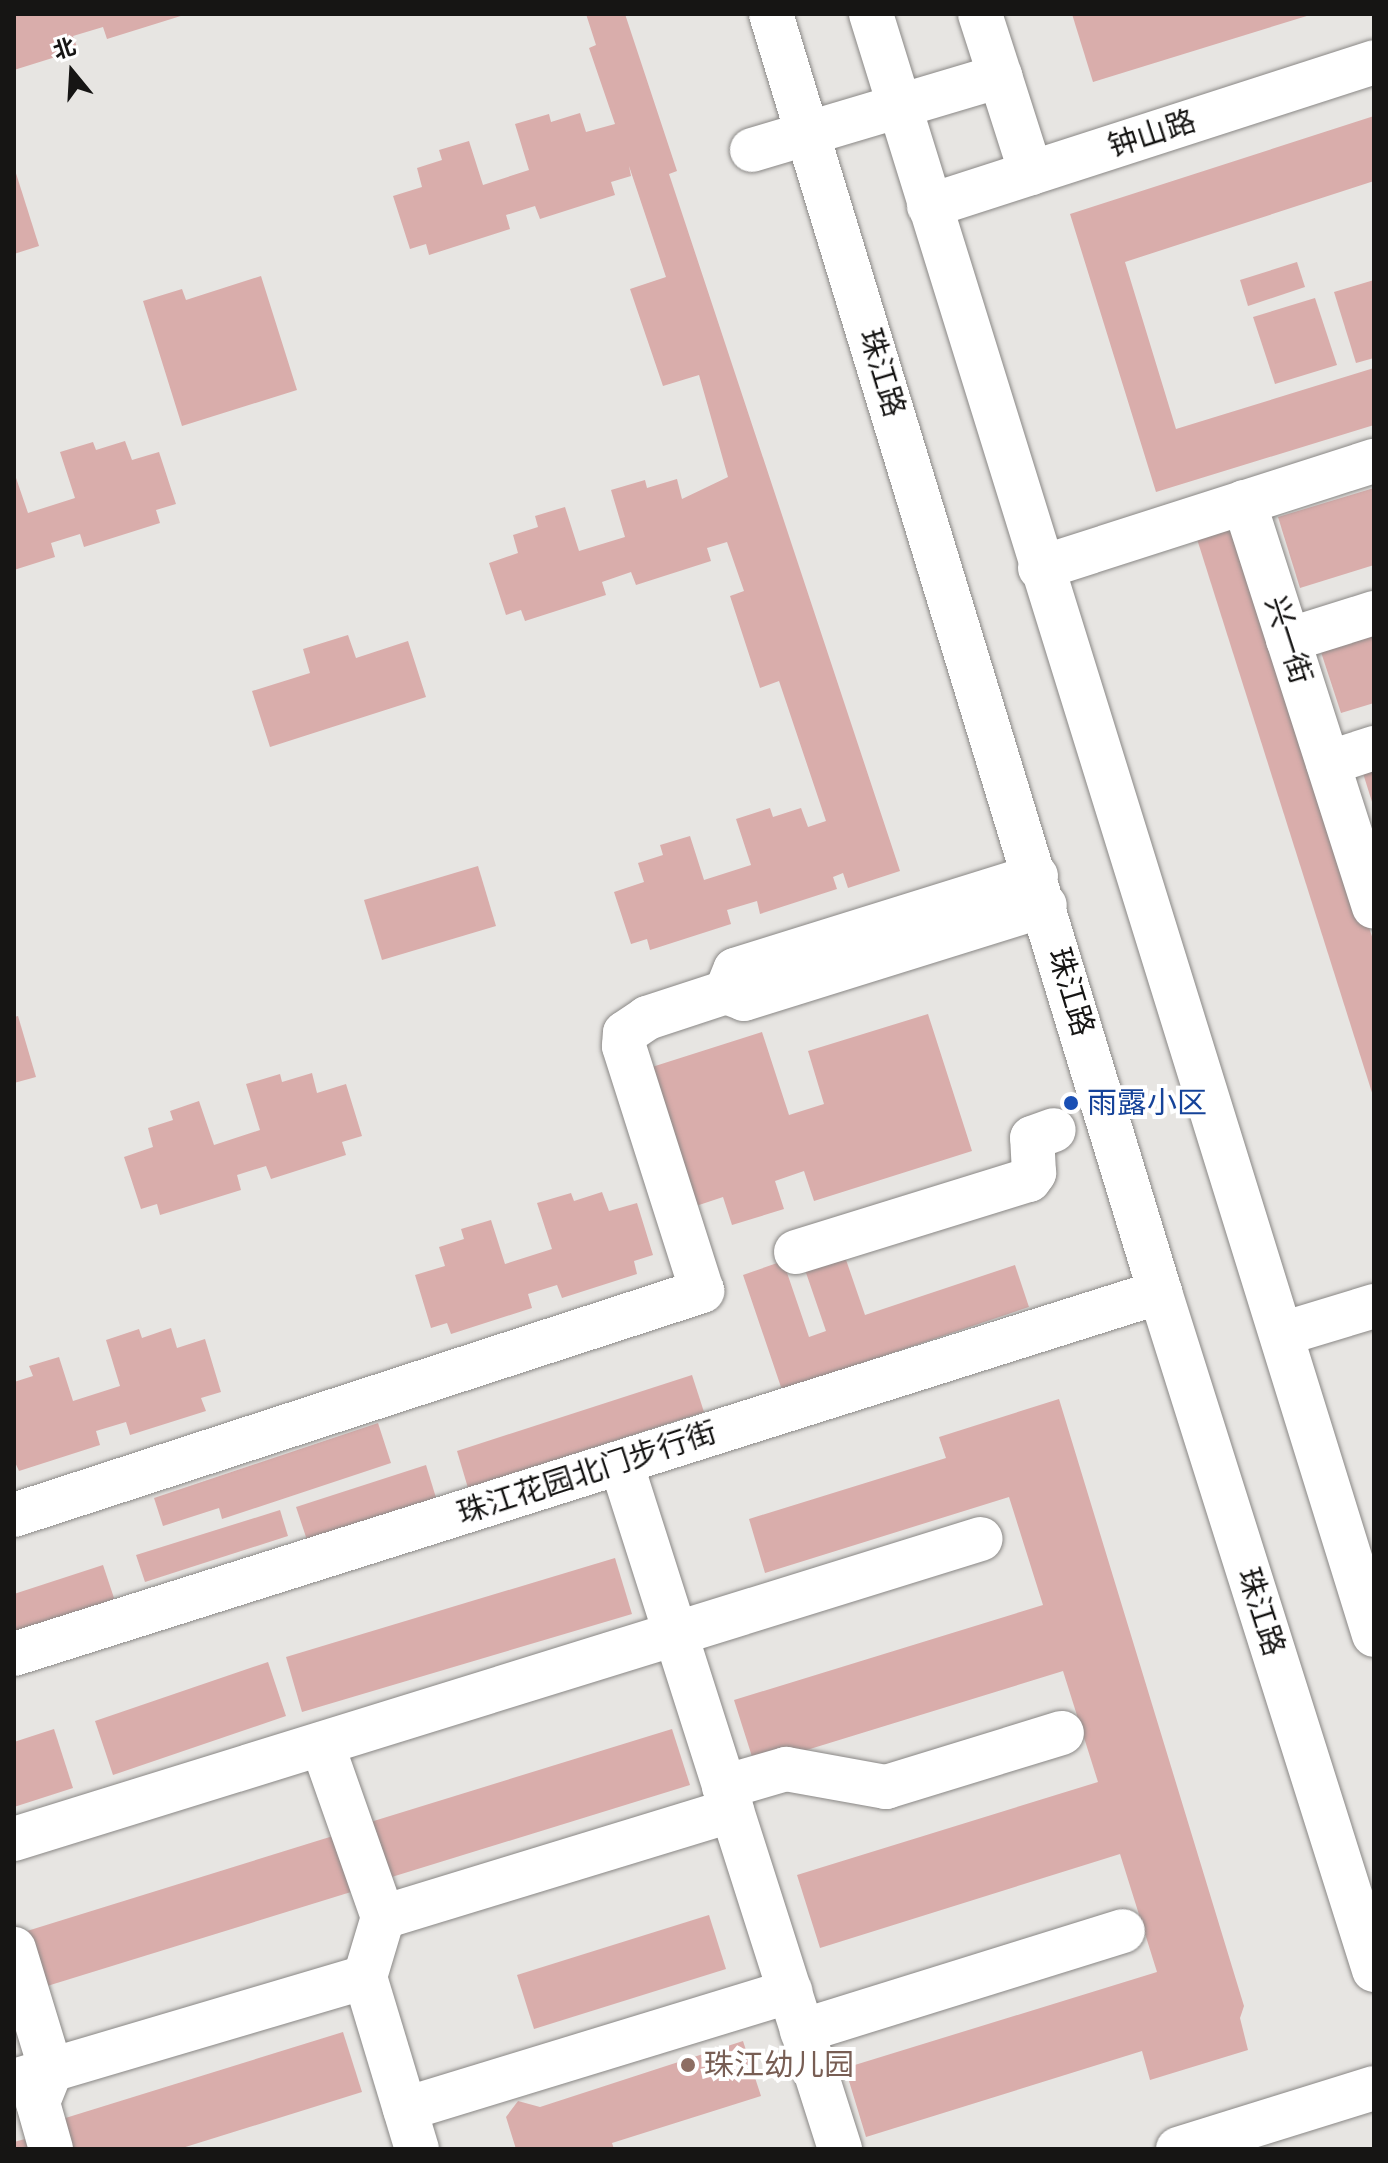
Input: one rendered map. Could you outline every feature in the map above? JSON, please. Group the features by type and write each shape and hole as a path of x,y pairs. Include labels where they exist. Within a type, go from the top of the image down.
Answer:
{"street":[{"name":"珠江路","path":"771,14 1160,1292 1374,1970"},
{"path":"871,14 1040,568 1374,1635"},
{"path":"980,14 1031,173"},
{"name":"钟山路","path":"929,206 1374,62"},
{"path":"752,150 1000,76"},
{"path":"1040,568 1374,461"},
{"name":"兴一街","path":"1244,502 1373,898"},
{"path":"1288,640 1374,613"},
{"path":"1328,763 1374,748"},
{"path":"14,1515 702,1291 624,1046 625,1033 647,1018 726,992 735,970 1040,890"},
{"path":"796,1252 1029,1180 1034,1173 1032,1138 1054,1130"},
{"name":"珠江花园北门步行街","path":"14,1654 1160,1292"},
{"path":"1282,1334 1374,1306"},
{"path":"621,1463 840,2149"},
{"path":"14,1839 981,1539"},
{"path":"383,1917 728,1799 786,1769 886,1787 1062,1733"},
{"path":"322,1744 383,1917 365,1977 411,2129 796,2011 1123,1931"},
{"path":"14,1949 32,2076 51,2149"},
{"path":"32,2076 365,1977"},
{"path":"1178,2149 1374,2088"},
{"path":"1264,2149 1374,2115"}],"building":[{"path":"14,14 184,15 107,39 103,27 73,36 78,50 14,70"},
{"path":"586,14 625,14 677,171 669,174 900,871 848,888 843,873 833,877 837,889 760,914 757,901 727,910 731,924 650,950 647,939 631,944 614,892 644,882 638,863 663,855 660,845 690,836 704,880 751,865 736,819 770,808 773,817 801,808 808,827 826,821 779,681 760,688 730,596 744,591 727,542 707,548 711,561 636,585 631,572 602,582 606,595 525,621 521,610 506,615 489,563 518,553 513,535 538,527 535,516 565,507 579,551 625,537 611,490 645,480 647,488 677,479 682,499 728,477 699,375 663,386 630,289 666,277 629,166 631,176 611,182 615,195 540,219 535,206 506,215 510,229 429,255 426,244 410,249 393,196 422,187 417,168 442,160 439,150 469,141 483,185 529,170 515,124 549,114 551,122 580,113 586,132 615,124 589,48 596,45"},
{"path":"1072,14 1310,14 1310,15 1093,82"},
{"path":"1374,116 1374,181 1125,262 1176,429 1374,368 1374,425 1156,492 1070,214"},
{"path":"14,167 39,246 14,254"},
{"path":"1297,262 1305,287 1248,306 1240,280"},
{"path":"261,276 297,390 182,426 143,301 182,289 186,300"},
{"path":"1374,280 1374,358 1356,363 1334,292"},
{"path":"1315,298 1337,365 1275,384 1253,317"},
{"path":"125,441 132,460 159,452 176,504 156,510 160,523 84,547 80,534 51,543 55,557 14,570 14,472 28,513 75,498 60,452 93,442 96,450"},
{"path":"1374,488 1374,565 1300,588 1278,517"},
{"path":"1242,524 1374,943 1374,1099 1197,539"},
{"path":"1374,626 1374,703 1341,713 1318,643"},
{"path":"348,635 356,658 408,641 426,697 270,747 252,691 310,673 303,649"},
{"path":"1374,763 1374,804 1373,805 1361,767"},
{"path":"478,866 496,926 382,960 364,900"},
{"path":"928,1014 972,1151 814,1201 804,1171 775,1181 784,1209 732,1225 723,1197 696,1206 652,1067 762,1032 789,1115 824,1104 808,1051"},
{"path":"18,1016 36,1077 14,1083 14,1017"},
{"path":"312,1073 317,1093 346,1084 362,1136 342,1142 346,1155 271,1179 266,1166 237,1175 241,1190 160,1215 157,1204 141,1209 124,1157 153,1147 148,1128 173,1120 170,1111 199,1101 214,1145 260,1130 246,1084 280,1074 282,1082"},
{"path":"602,1192 609,1211 637,1203 653,1255 634,1261 637,1274 562,1298 557,1285 528,1294 532,1308 451,1334 447,1323 431,1328 415,1275 445,1266 439,1247 464,1239 461,1229 491,1220 505,1264 552,1249 537,1203 571,1193 574,1201"},
{"path":"843,1251 865,1315 1015,1265 1029,1307 782,1390 743,1275 783,1261 809,1337 826,1331 803,1264"},
{"path":"171,1328 177,1348 205,1339 221,1392 201,1398 206,1411 130,1435 126,1422 96,1431 100,1445 19,1471 14,1460 14,1382 33,1376 29,1366 59,1357 73,1401 120,1386 106,1340 139,1329 142,1338"},
{"path":"692,1375 704,1412 468,1488 457,1451"},
{"path":"1059,1399 1244,2006 1240,2018 1248,2050 1150,2080 1142,2051 866,2137 845,2068 1157,1972 1120,1854 820,1948 797,1875 1098,1782 1063,1671 755,1766 734,1700 1043,1605 1009,1497 765,1573 749,1519 946,1458 939,1437"},
{"path":"378,1423 391,1463 222,1519 219,1508 163,1526 154,1498"},
{"path":"426,1465 437,1501 308,1543 296,1507"},
{"path":"280,1510 288,1536 145,1582 136,1555"},
{"path":"615,1558 632,1614 302,1712 286,1657"},
{"path":"103,1565 115,1601 14,1634 14,1594"},
{"path":"268,1662 286,1716 113,1775 95,1721"},
{"path":"54,1729 73,1788 14,1807 14,1742"},
{"path":"672,1729 690,1785 382,1880 364,1824"},
{"path":"333,1836 351,1892 44,1987 27,1931"},
{"path":"709,1915 726,1969 534,2029 517,1975"},
{"path":"343,2032 362,2092 179,2149 68,2149 59,2120"},
{"path":"743,2041 761,2096 612,2143 614,2149 516,2149 506,2117 518,2101 540,2107"},
{"path":"25,2139 28,2149 14,2149 14,2142"}],"place":[{"name":"雨露小区","path":"1071,1103"},
{"name":"珠江幼儿园","path":"688,2065"}]}
